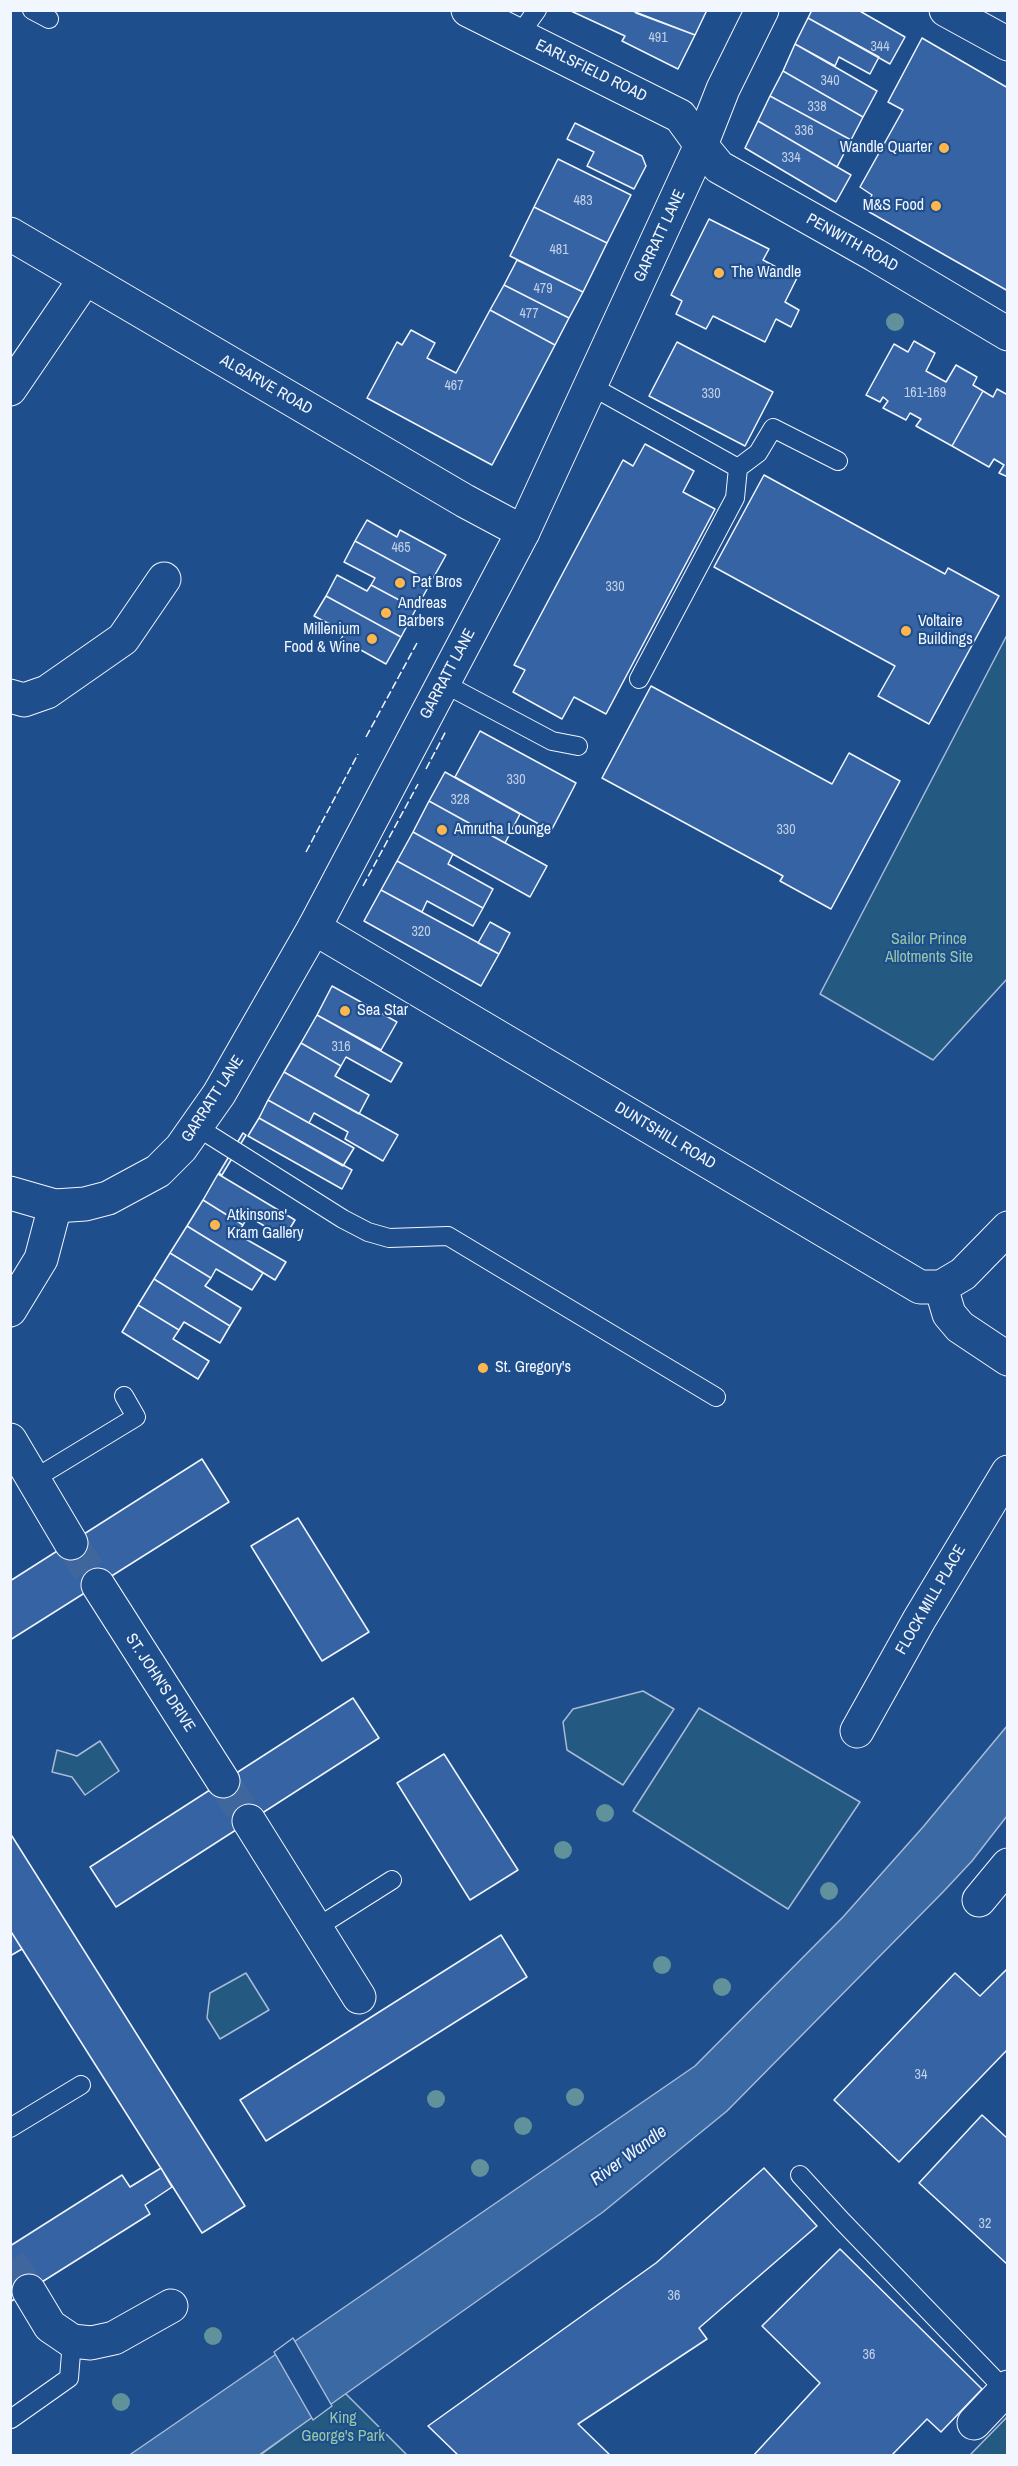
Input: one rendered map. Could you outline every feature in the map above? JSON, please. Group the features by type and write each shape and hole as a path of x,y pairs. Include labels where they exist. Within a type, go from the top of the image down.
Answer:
{"street":[{"name":"EARLSFIELD ROAD","path":"468,10 528,23 680,116 701,145"},
{"name":"GARRATT LANE","path":"10,1193 55,1206 108,1198 158,1171 181,1148 197,1127 255,1034 314,928 523,532 701,145 723,89 762,10"},
{"path":"946,10 1008,44"},
{"name":"PENWITH ROAD","path":"701,145 719,167 875,255 1008,334"},
{"name":"ALGARVE ROAD","path":"10,234 465,501 523,532"},
{"path":"10,389 85,279"},
{"path":"10,696 24,700 47,692 123,639 165,579"},
{"name":"DUNTSHILL ROAD","path":"314,928 920,1287 941,1287"},
{"path":"10,1310 41,1259 55,1206"},
{"path":"1008,1228 963,1274 941,1287 949,1314 960,1327 1008,1359"},
{"path":"10,1440 71,1543"},
{"name":"FLOCK MILL PLACE","path":"857,1731 924,1610 1008,1472"},
{"name":"ST. JOHN'S DRIVE","path":"98,1585 223,1781"},
{"path":"249,1821 360,1997"},
{"path":"979,1900 1008,1865"},
{"path":"29,2290 50,2325 72,2341 91,2343 114,2338 171,2306"},
{"path":"974,2423 1006,2388"}],"lane":[{"path":"32,10 50,19"},
{"path":"591,386 738,468"},
{"path":"639,679 735,498 738,468 758,453 773,428 838,461"},
{"path":"443,683 552,741 578,746"},
{"path":"197,1127 368,1232 389,1238 448,1236 716,1397"},
{"path":"34,1479 136,1417 124,1396"},
{"path":"316,1928 392,1880"},
{"path":"10,2128 81,2085"},
{"path":"800,2175 1006,2388"},
{"path":"11,2419 69,2379 72,2341"}],"green space":[{"name":"Sailor Prince Allotments Site","path":"1007,635 1007,979 933,1060 820,994"},
{"path":"643,1691 674,1709 623,1785 567,1750 563,1722 573,1709"},
{"path":"699,1708 860,1802 788,1909 633,1811"},
{"path":"100,1741 119,1771 85,1795 72,1777 52,1772 57,1750 77,1756"},
{"path":"246,1973 269,2010 220,2039 207,2018 210,1993"},
{"name":"King George's Park","path":"345,2393 407,2455 259,2456"},
{"path":"1007,2417 1007,2455 970,2455"}],"water":[{"name":"River Wandle","path":"1007,1726 1007,1816 972,1861 943,1892 727,2111 603,2212 259,2455 128,2456 695,2066 843,1917 923,1827"}],"pier":[{"path":"293,2338 332,2406 313,2420 274,2352"}],"building":[{"path":"630,10 695,35 678,69 622,41 625,36 571,11"},
{"path":"638,10 707,10 695,35 636,13"},
{"path":"812,10 858,10 905,37 890,64 808,18"},
{"path":"808,18 879,57 870,74 839,57 835,66 795,44"},
{"name":"Wandle Quarter","path":"922,38 1008,88 1008,291 864,209 872,195 860,187 903,110 888,102"},
{"path":"795,44 877,91 863,117 783,71"},
{"path":"783,71 863,117 851,140 770,96"},
{"path":"770,96 851,140 837,167 758,121"},
{"path":"758,121 851,175 836,202 745,148"},
{"path":"575,123 642,156 646,166 634,189 587,166 594,152 567,139"},
{"path":"558,159 631,195 607,243 534,207"},
{"path":"534,207 607,243 583,292 510,256"},
{"path":"709,219 769,249 763,260 797,278 785,302 799,310 791,327 776,319 765,342 713,316 706,329 676,314 682,301 671,295"},
{"path":"517,260 583,292 569,318 504,285"},
{"path":"504,285 569,318 555,345 490,310"},
{"path":"490,310 555,345 492,465 367,398 397,342 402,345 411,330 435,343 427,358 456,373"},
{"path":"914,341 935,353 926,371 946,382 956,365 977,377 973,385 983,391 952,446 916,426 921,419 910,413 906,420 883,408 888,401 883,397 880,402 866,395 894,344 908,352"},
{"path":"677,342 773,392 745,446 649,396"},
{"path":"997,389 1008,395 1008,477 999,473 1004,465 994,459 989,467 952,446 983,391 993,397"},
{"path":"645,444 694,471 683,492 715,509 606,714 574,697 562,719 513,692 525,670 514,665 623,460 633,466"},
{"name":"Voltaire Buildings","path":"764,475 945,574 948,568 999,596 929,724 878,696 895,666 714,567"},
{"path":"367,520 397,537 400,530 446,555 431,582 355,541"},
{"path":"355,541 431,582 416,609 371,585 375,578 344,562"},
{"path":"337,575 367,591 371,585 416,609 401,637 326,596"},
{"path":"326,596 401,637 386,664 341,639 345,632 314,616"},
{"path":"651,686 832,784 849,753 900,781 831,909 780,881 783,876 602,778"},
{"path":"480,731 576,783 551,831 455,777"},
{"path":"445,772 520,814 505,843 429,801"},
{"path":"429,801 547,866 530,897 413,832"},
{"path":"413,832 453,854 448,864 493,889 483,908 397,861"},
{"path":"397,861 483,908 473,926 427,901 422,912 381,890"},
{"path":"381,890 499,954 481,986 364,921"},
{"path":"490,922 510,933 499,954 478,943"},
{"path":"332,986 397,1022 381,1050 317,1015"},
{"path":"317,1015 402,1063 391,1082 346,1057 341,1066 301,1043"},
{"path":"301,1043 341,1066 335,1076 369,1095 359,1114 284,1072"},
{"path":"284,1072 398,1135 383,1161 345,1139 348,1132 314,1113 309,1123 268,1100"},
{"path":"268,1100 354,1148 343,1166 259,1118"},
{"path":"259,1118 352,1170 342,1189 248,1136"},
{"path":"243,1133 246,1135 222,1175 219,1173"},
{"path":"218,1174 295,1220 284,1238 248,1216 243,1225 203,1200"},
{"path":"203,1200 243,1225 237,1234 286,1262 275,1280 187,1226"},
{"path":"187,1226 263,1273 252,1290 216,1269 211,1278 170,1253"},
{"path":"170,1253 211,1278 205,1286 241,1308 230,1326 154,1279"},
{"path":"154,1279 230,1326 220,1343 184,1322 179,1330 138,1305"},
{"path":"138,1305 179,1330 173,1339 209,1361 198,1379 122,1332"},
{"path":"202,1459 229,1502 10,1640 10,1581"},
{"path":"298,1518 369,1632 322,1661 251,1546"},
{"path":"353,1698 379,1738 116,1907 90,1867"},
{"path":"444,1754 518,1870 470,1900 397,1783"},
{"path":"10,1833 245,2206 202,2233 10,1930"},
{"path":"10,1930 22,1949 10,1956"},
{"path":"501,1935 527,1977 266,2141 240,2100"},
{"path":"1008,1968 1008,2049 899,2162 834,2100 955,1973 980,1996"},
{"path":"982,2115 1008,2139 1008,2265 919,2183"},
{"path":"161,2168 172,2187 145,2205 150,2214 10,2302 10,2246 122,2175 130,2187"},
{"path":"764,2168 817,2226 699,2328 707,2339 578,2424 611,2456 459,2456 428,2426 656,2263"},
{"path":"840,2249 982,2389 941,2432 927,2419 891,2456 753,2456 820,2383 762,2326"}],"tunnel":[{"path":"71,1543 98,1585"},
{"path":"223,1781 249,1821"},
{"path":"10,2261 29,2291"}],"fence":[{"path":"366,737 417,643"},
{"path":"426,769 446,731"},
{"path":"306,852 358,754"},
{"path":"363,886 418,784"}],"place":[{"name":"Wandle Quarter","path":"944,148"},
{"name":"M&S Food","path":"936,206"},
{"name":"The Wandle","path":"719,273"},
{"name":"Pat Bros","path":"400,583"},
{"name":"Andreas Barbers","path":"386,613"},
{"name":"Voltaire Buildings","path":"906,631"},
{"name":"Millenium Food & Wine","path":"372,639"},
{"name":"Amrutha Lounge","path":"442,830"},
{"name":"Sea Star","path":"345,1011"},
{"name":"Atkinsons' Kram Gallery","path":"215,1225"},
{"name":"St. Gregory's","path":"483,1368"}]}
